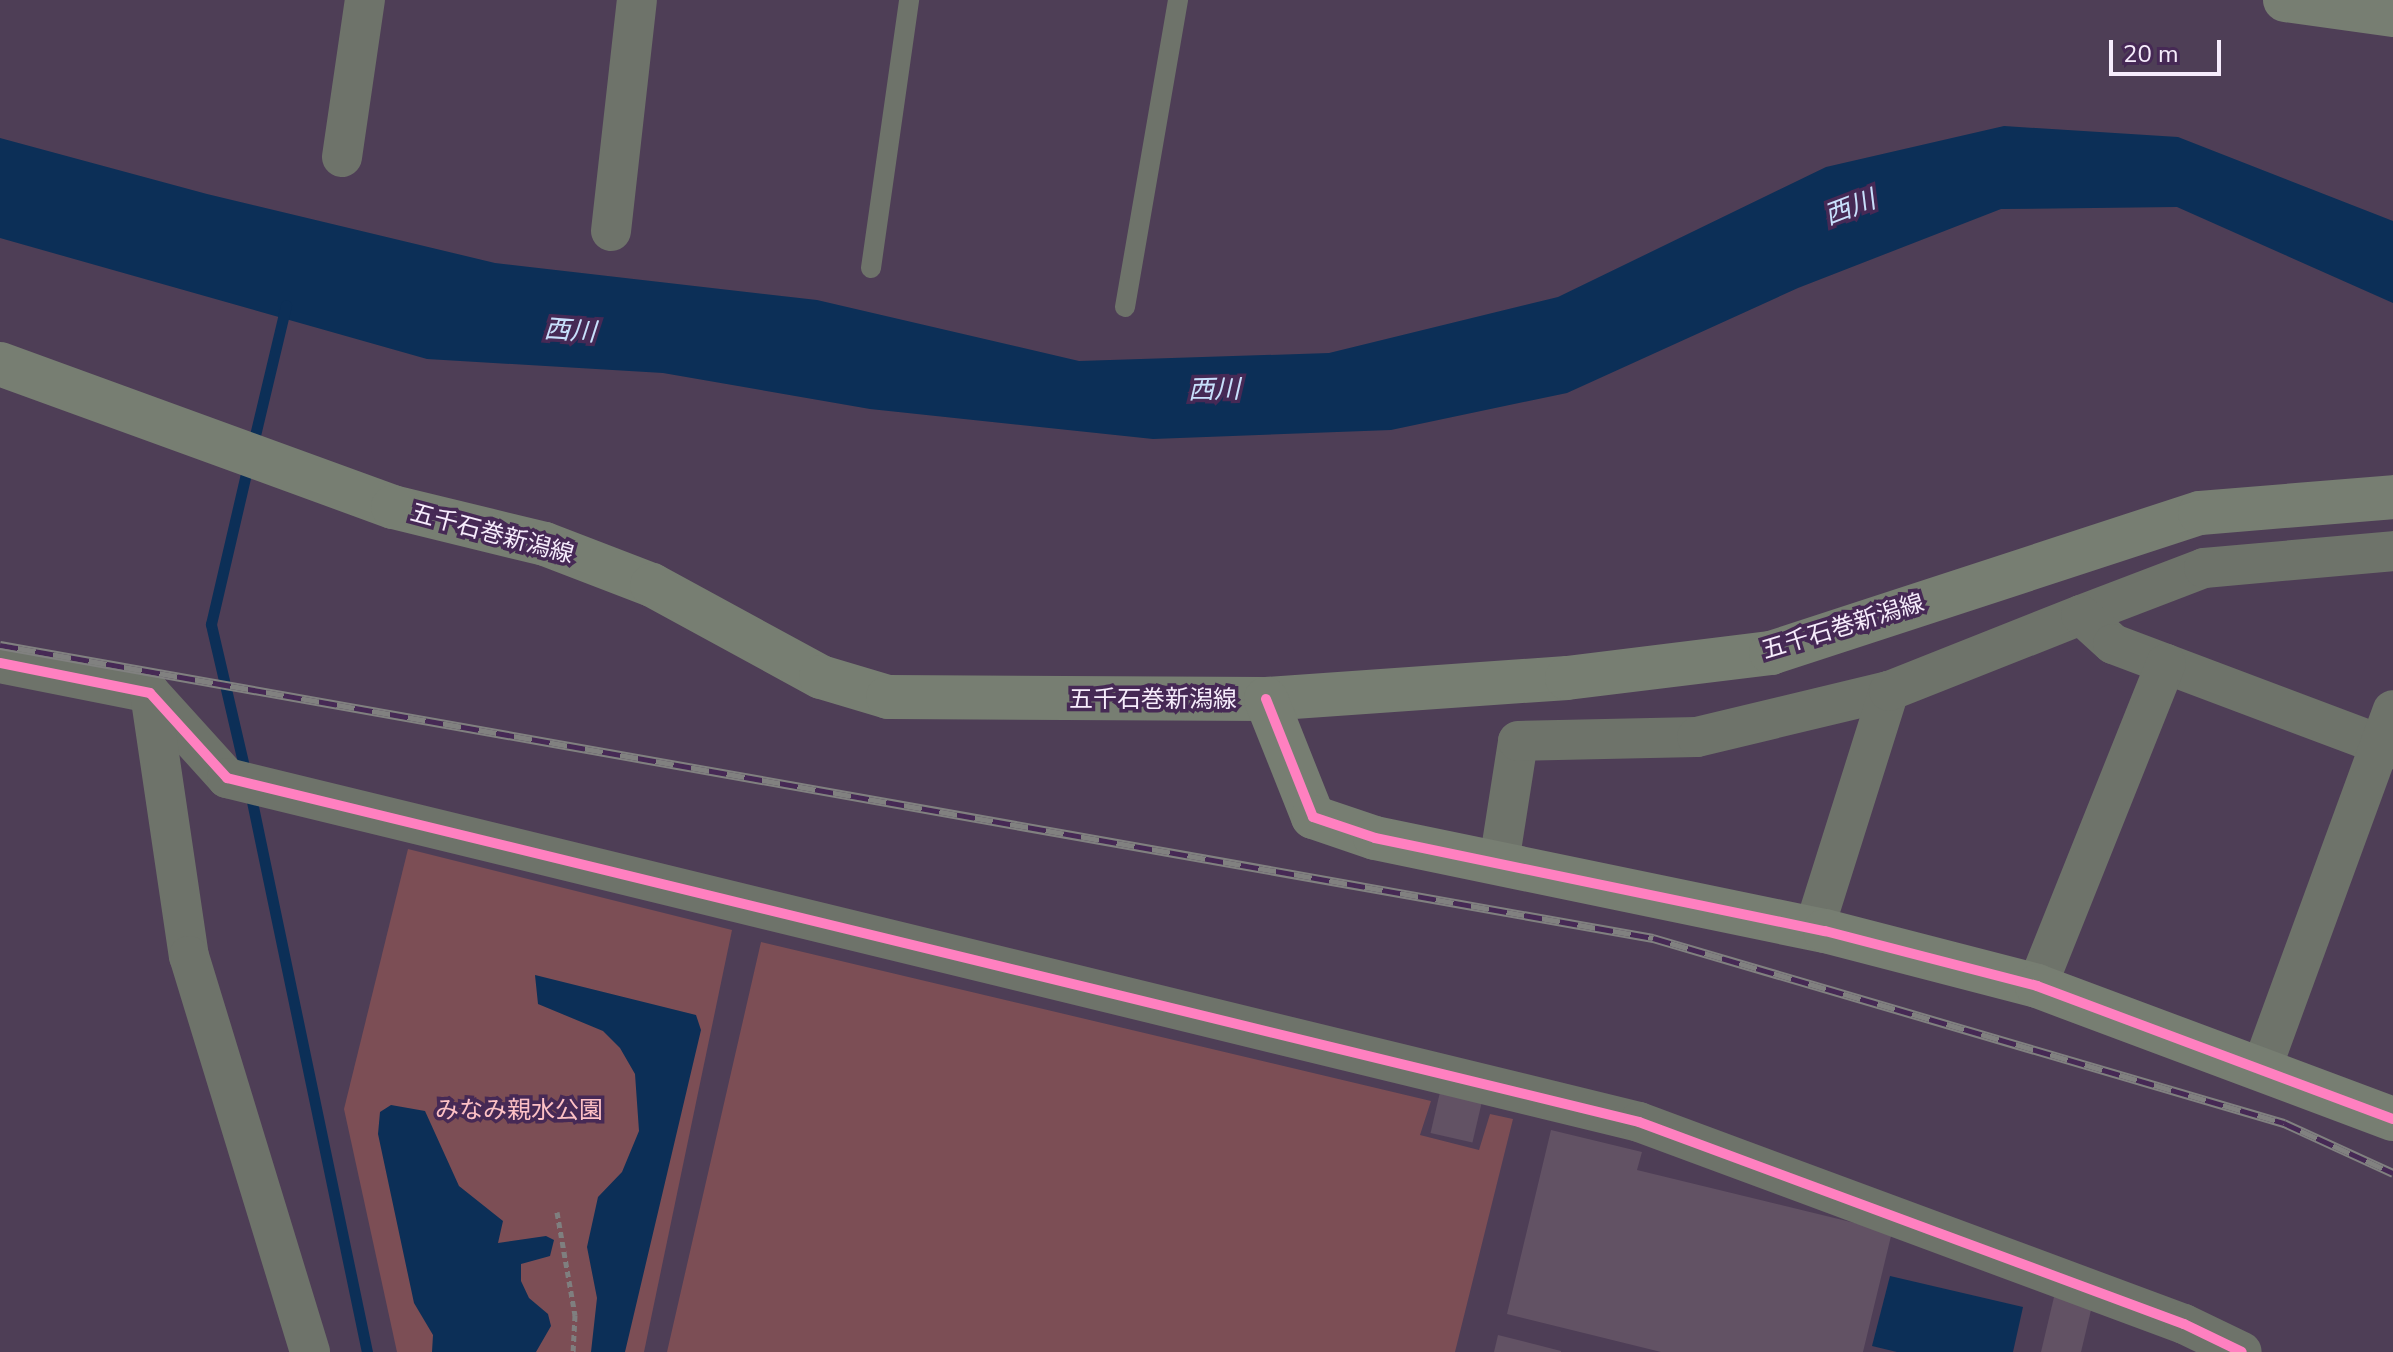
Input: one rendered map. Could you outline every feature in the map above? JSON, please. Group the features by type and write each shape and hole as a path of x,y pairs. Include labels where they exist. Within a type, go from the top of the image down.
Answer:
{"main road":[{"path":"2285,0 2393,15"},
{"name":"五千石巻新潟線","path":"0,364 393,507 545,544 652,585 821,677 888,697 1266,699 1567,678 1771,653 2200,513 2393,497"},
{"path":"1266,699 1313,817 1375,838 1814,929 2037,986 2393,1119"}],"street":[{"path":"342,157 365,0"},
{"path":"611,231 637,0"},
{"path":"1499,863 1518,741 1697,737 1889,691 2204,568 2393,551"},
{"path":"2081,615 2113,644 2166,664 2389,734 2261,1070"},
{"path":"0,663 150,693 227,778 1639,1122 2177,1338 2242,1352"},
{"path":"2037,986 2166,664"},
{"path":"1814,929 1889,691"},
{"path":"150,693 189,956 310,1352"}],"lane":[{"path":"871,268 909,0"},
{"path":"1125,307 1178,0"}],"path":[{"path":"557,1212 575,1315 573,1352"}],"green space":[{"name":"みなみ親水公園","path":"408,849 732,930 644,1352 397,1352 344,1109"},
{"path":"761,942 1431,1101 1420,1135 1479,1150 1490,1114 1513,1119 1455,1352 667,1352"}],"water":[{"name":"西川","path":"2004,126 2178,137 2393,221 2393,303 2177,207 2001,209 1798,288 1567,393 1391,430 1153,439 870,409 663,373 427,359 0,238 0,138 207,194 495,263 817,300 1079,361 1329,353 1558,297 1826,167"},
{"path":"535,975 696,1015 701,1030 625,1352 591,1352 597,1298 587,1247 598,1197 622,1172 639,1131 635,1074 620,1048 603,1031 538,1004"},
{"path":"391,1105 425,1111 459,1186 503,1221 498,1243 546,1236 554,1240 550,1256 521,1264 521,1281 529,1298 548,1314 551,1326 536,1352 432,1352 433,1335 414,1303 378,1134 380,1112"},
{"path":"1890,1276 2023,1307 2013,1352 1897,1352 1872,1346"}],"building":[{"path":"1440,1092 1482,1102 1472,1143 1431,1133"},
{"path":"1551,1130 1642,1152 1637,1170 1892,1232 1863,1352 1661,1352 1507,1314"},
{"path":"2054,1297 2092,1306 2081,1352 2041,1352"},
{"path":"1498,1335 1561,1351 1561,1352 1494,1352"}],"waterway":[{"path":"252,448 286,305"},
{"path":"246,775 211,624 248,465"},
{"path":"250,792 367,1352"}],"railway":[{"path":"0,645 1653,938 2284,1123 2393,1173"}],"cycle path":[{"path":"0,663 150,693 227,778 1639,1122 2184,1324 2242,1352"},
{"path":"1266,699 1313,817 1375,838 1825,931 2037,986 2393,1119"}]}
